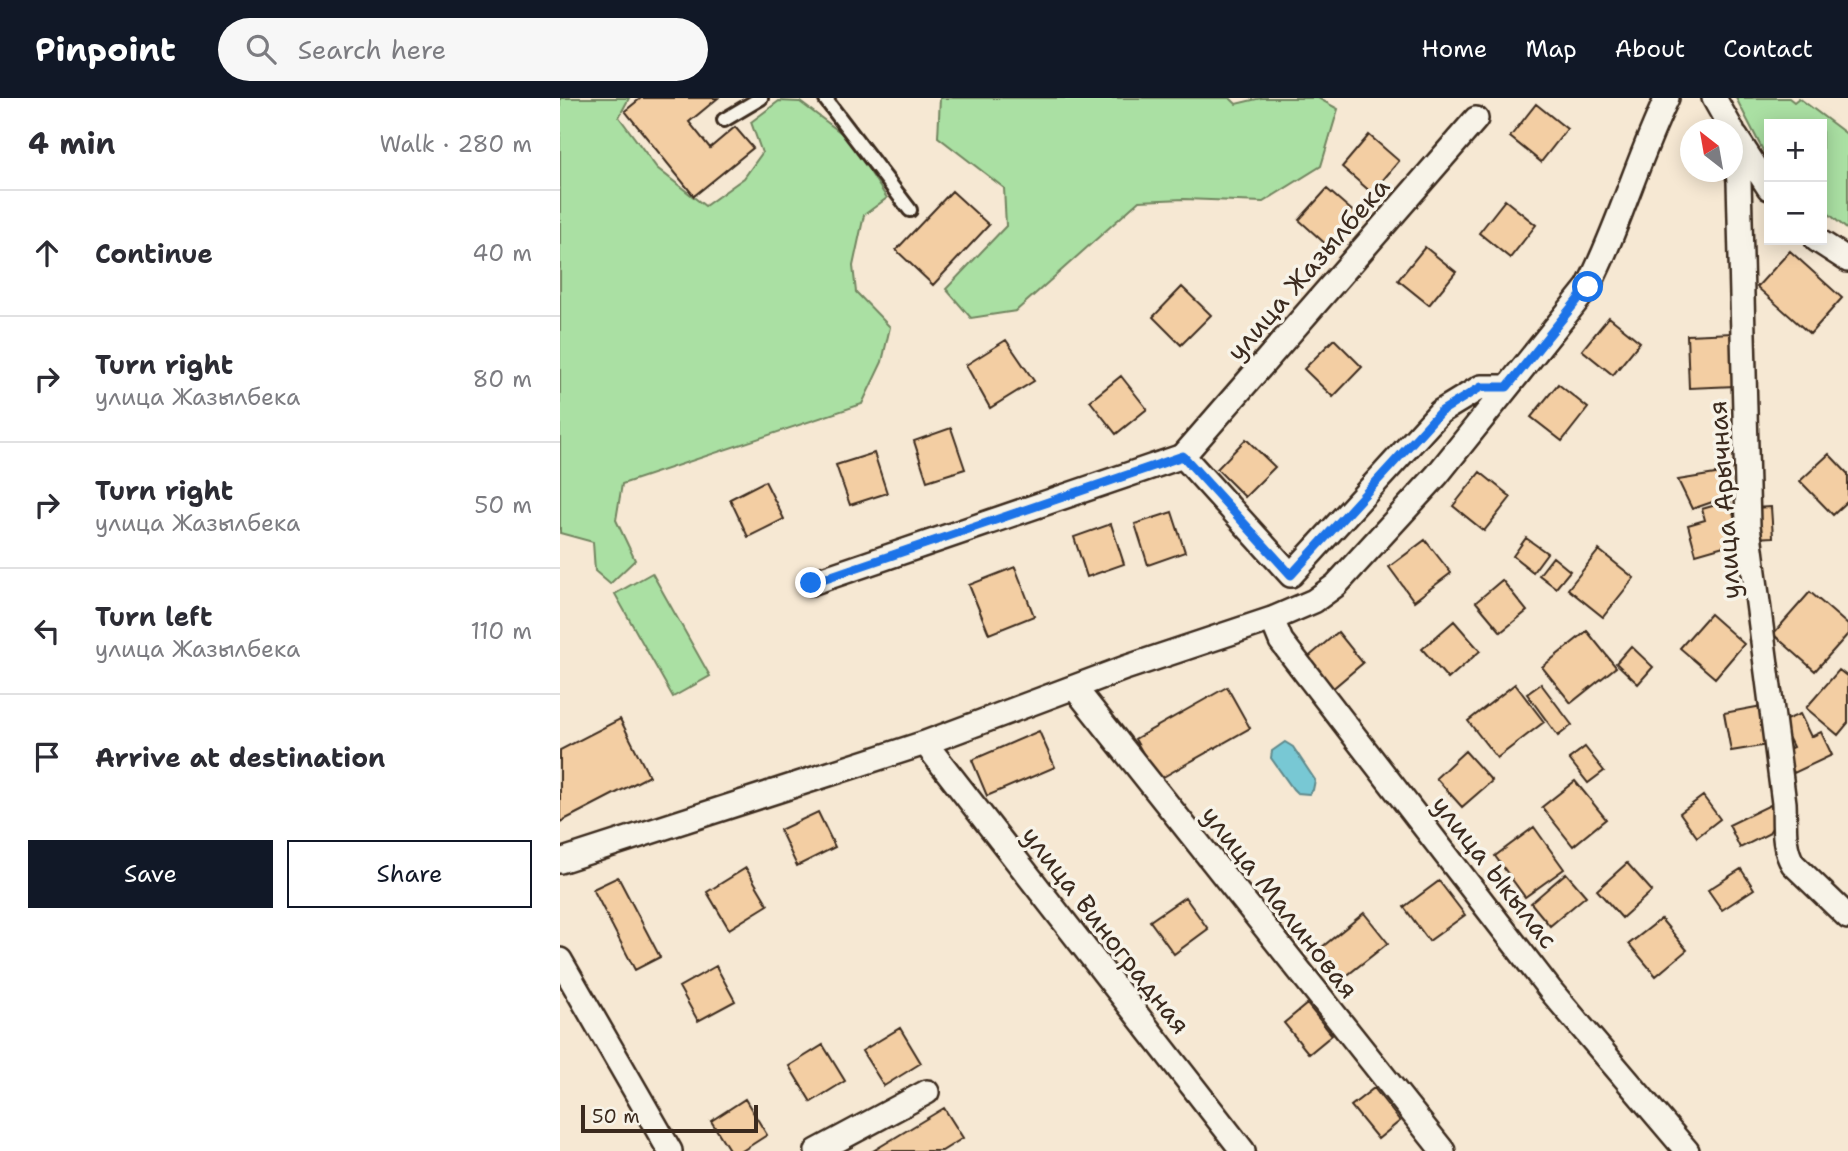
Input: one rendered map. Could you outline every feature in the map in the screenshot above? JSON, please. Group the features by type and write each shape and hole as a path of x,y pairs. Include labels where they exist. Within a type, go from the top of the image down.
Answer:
{"street":[{"path":"560,861 925,743 1074,687 1272,619 1314,601 1336,585 1437,475 1588,287 1602,260 1650,134 1667,98"},
{"name":"улица Арычная","path":"1714,98 1726,119"},
{"name":"улица Жазылбека","path":"1183,456 1476,119"},
{"path":"1743,148 1765,182"},
{"name":"улица Арычная","path":"1739,182 1748,526 1784,803 1787,855 1793,864 1848,916"},
{"path":"1825,245 1848,260"},
{"path":"811,583 1183,456 1291,575 1440,412 1481,387 1507,387"},
{"name":"улица Ыкылас","path":"1272,619 1281,641 1551,991 1687,1151"},
{"name":"улица Малиновая","path":"1074,687 1443,1151"},
{"name":"улица Виноградная","path":"925,743 1243,1151"},
{"path":"560,960 670,1151"},
{"path":"817,1151 927,1092"}],"lane":[{"path":"724,120 761,98"},
{"path":"828,98 826,100 909,210"}],"green space":[{"path":"560,98 629,98 619,117 657,168 705,206 744,178 762,153 751,122 779,101 800,102 848,138 887,198 864,215 853,266 856,292 890,327 882,362 862,404 622,484 616,520 635,560 610,584 595,571 593,542 560,533"},
{"path":"940,98 1230,98 1236,104 1261,98 1318,98 1338,109 1321,166 1263,202 1184,199 1139,201 1016,311 971,318 946,289 1006,226 1004,188 938,137"},
{"path":"1736,98 1789,98 1794,102 1799,98 1827,119 1764,119 1764,152"},
{"path":"1827,119 1848,135 1848,230 1827,212"},
{"path":"652,573 710,676 673,697 615,594"}],"water":[{"path":"1285,742 1293,747 1315,780 1313,790 1309,794 1297,793 1271,758 1272,751"}],"building":[{"path":"641,98 718,98 689,122 710,148 735,127 753,148 694,196 625,111"},
{"path":"1536,104 1567,129 1541,162 1510,137"},
{"path":"1369,135 1399,161 1372,193 1342,167"},
{"path":"1327,189 1357,215 1329,247 1299,220"},
{"path":"952,191 989,225 933,285 896,250"},
{"path":"1505,200 1536,225 1510,258 1479,233"},
{"path":"1425,247 1456,272 1429,305 1398,280"},
{"path":"1790,251 1842,298 1810,334 1757,287"},
{"path":"1182,287 1211,315 1181,345 1153,317"},
{"path":"1609,317 1640,342 1613,375 1582,350"},
{"path":"1733,333 1735,386 1689,388 1687,335"},
{"path":"1334,339 1362,367 1333,397 1304,369"},
{"path":"1006,340 1034,381 990,408 966,365"},
{"path":"1121,376 1147,409 1116,434 1090,401"},
{"path":"1558,384 1588,408 1562,441 1531,417"},
{"path":"951,428 965,469 927,481 914,441"},
{"path":"1246,439 1275,467 1245,497 1217,469"},
{"path":"874,453 887,493 850,505 836,465"},
{"path":"1829,454 1848,474 1848,501 1833,515 1800,481"},
{"path":"1480,472 1511,497 1484,531 1453,506"},
{"path":"1728,472 1730,496 1692,509 1678,480"},
{"path":"765,481 784,519 748,537 730,499"},
{"path":"1730,501 1741,541 1696,554 1688,525 1705,520 1702,509"},
{"path":"1771,507 1773,537 1754,538 1752,508"},
{"path":"1172,512 1185,552 1148,565 1135,524"},
{"path":"1111,524 1124,564 1087,577 1074,537"},
{"path":"1526,538 1547,553 1533,572 1513,556"},
{"path":"1425,540 1451,573 1414,601 1389,567"},
{"path":"1599,550 1634,578 1603,617 1568,589"},
{"path":"1553,557 1570,571 1556,588 1539,575"},
{"path":"1015,567 1034,616 989,634 969,585"},
{"path":"1502,580 1527,611 1501,632 1476,602"},
{"path":"1810,592 1848,625 1848,634 1815,671 1773,634"},
{"path":"1710,614 1744,644 1715,678 1680,648"},
{"path":"1454,621 1480,651 1448,679 1422,649"},
{"path":"1587,631 1616,667 1571,703 1542,667"},
{"path":"1338,632 1363,663 1331,690 1305,660"},
{"path":"1631,646 1653,667 1638,684 1616,663"},
{"path":"1839,670 1848,677 1848,723 1838,735 1806,708"},
{"path":"1515,684 1544,722 1497,758 1468,721"},
{"path":"1541,684 1572,725 1558,736 1527,694"},
{"path":"1227,687 1250,728 1158,780 1135,739"},
{"path":"1762,706 1768,745 1731,751 1724,713"},
{"path":"1800,714 1811,737 1821,732 1832,755 1794,773 1784,751 1793,747 1781,722"},
{"path":"620,719 649,776 560,822 560,750"},
{"path":"1039,731 1055,767 987,796 972,760"},
{"path":"1585,747 1604,771 1588,783 1569,759"},
{"path":"1465,751 1492,781 1462,807 1436,778"},
{"path":"1575,781 1606,819 1573,846 1542,807"},
{"path":"1703,796 1720,819 1697,837 1680,813"},
{"path":"1770,805 1777,820 1768,834 1740,848 1729,825"},
{"path":"818,812 835,847 797,866 780,830"},
{"path":"1534,827 1564,869 1525,897 1495,856"},
{"path":"1627,863 1652,891 1622,918 1597,890"},
{"path":"746,868 768,905 729,929 707,892"},
{"path":"1741,869 1754,889 1722,910 1708,890"},
{"path":"1566,873 1586,896 1550,926 1531,903"},
{"path":"618,877 660,957 635,970 593,889"},
{"path":"1439,881 1465,915 1429,941 1404,907"},
{"path":"1185,897 1208,929 1174,954 1150,921"},
{"path":"1364,913 1388,943 1345,977 1321,948"},
{"path":"1661,919 1687,950 1656,976 1629,944"},
{"path":"716,966 735,1001 698,1021 679,987"},
{"path":"1307,1004 1332,1035 1309,1054 1284,1023"},
{"path":"900,1028 921,1063 884,1086 862,1051"},
{"path":"823,1045 845,1081 811,1102 789,1066"},
{"path":"1374,1088 1400,1121 1378,1139 1351,1106"},
{"path":"745,1099 767,1135 742,1151 730,1151 711,1121"},
{"path":"944,1108 963,1138 942,1151 873,1151"}],"route":[{"path":"811,583 1183,456 1291,575 1440,412 1481,387 1507,387 1588,287"}]}
